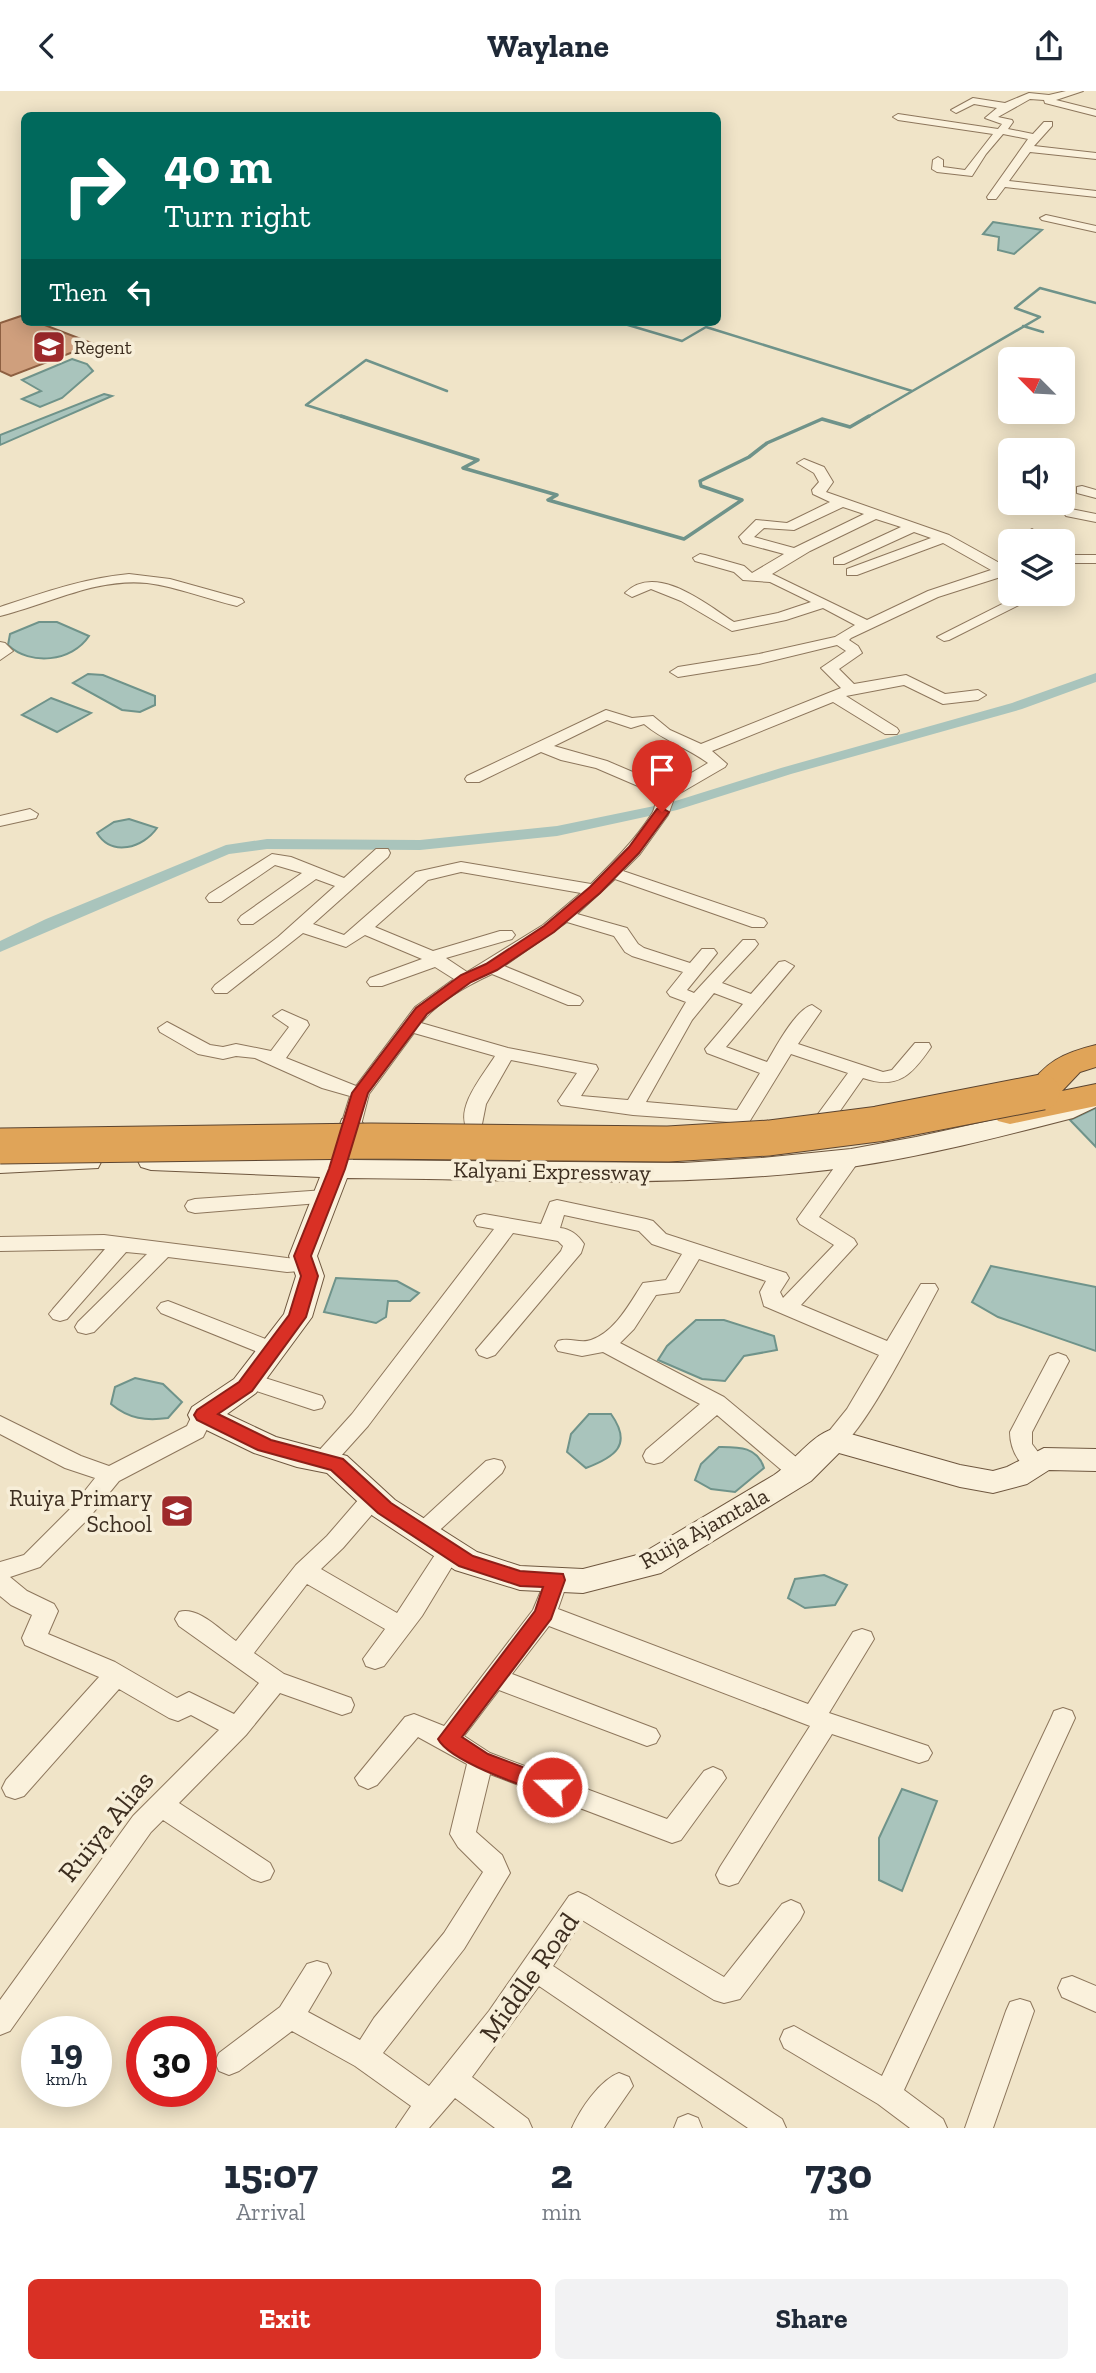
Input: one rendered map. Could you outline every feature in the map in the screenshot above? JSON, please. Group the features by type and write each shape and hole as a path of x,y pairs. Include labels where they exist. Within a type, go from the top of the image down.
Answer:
{"highway":[{"path":"1031,1102 1082,1060"},
{"name":"Kalyani Expressway","path":"0,1146 371,1141 668,1144 769,1137 1031,1102 1096,1096"},
{"name":"Kalyani Expressway","path":"0,1151 150,1150 569,1156 739,1154 856,1141 1031,1102"}],"street":[{"path":"937,160 937,169 968,173 1008,122 990,118 1006,106 1029,96 1078,91"},
{"path":"1057,95 1052,103 1096,113"},
{"path":"956,110 973,101 1006,106"},
{"path":"898,117 1035,137"},
{"path":"992,197 1026,148 1048,124"},
{"path":"1083,145 1096,146"},
{"path":"1026,148 1096,156"},
{"path":"1002,183 1062,193 1073,190 1096,194"},
{"path":"1046,218 1096,229"},
{"path":"804,463 819,470 826,482 818,493 915,526 998,566"},
{"path":"1082,490 1096,494"},
{"path":"795,553 748,540 746,537 761,523 789,527 842,502"},
{"path":"754,578 795,553 877,513"},
{"path":"1075,514 1096,517"},
{"path":"839,561 915,526"},
{"path":"852,572 944,538"},
{"path":"701,558 739,569 746,576 773,578 866,625"},
{"path":"1075,559 1096,559"},
{"path":"678,672 759,659 840,640 933,594 998,573"},
{"path":"0,612 87,585 131,579 159,581 237,602"},
{"path":"632,593 648,583 652,584 687,598 727,625 735,627 781,617 824,603"},
{"path":"944,637 1008,606"},
{"path":"840,640 855,652 829,668 851,689"},
{"path":"0,646 5,651 0,655"},
{"path":"701,750 851,689 906,680 943,699 978,695"},
{"path":"835,696 891,731"},
{"path":"0,1571 32,1561 80,1513 111,1475 195,1431 203,1415 250,1381 298,1317 310,1276 303,1256 339,1163 360,1093 421,1011 466,979 491,967 549,929 612,873 665,802 719,762 701,750 664,733 647,719 631,723 609,715 473,779"},
{"path":"541,747 567,757 601,764 665,802"},
{"path":"0,821 30,814"},
{"path":"221,989 301,926 382,853"},
{"path":"215,898 272,859 347,885"},
{"path":"301,926 346,942 422,876 461,867 595,890"},
{"path":"247,920 314,872"},
{"path":"612,873 758,923"},
{"path":"564,916 621,932 631,948 694,970"},
{"path":"363,927 435,959 466,979"},
{"path":"376,982 506,935"},
{"path":"633,1109 697,1000 749,944"},
{"path":"697,1000 676,992 708,953"},
{"path":"771,1070 714,1049 785,966"},
{"path":"491,967 574,1000"},
{"path":"710,985 754,1002"},
{"path":"410,1026 506,1053 589,1069 568,1101 739,1123 786,1046 812,1011"},
{"path":"274,1061 300,1025 282,1016"},
{"path":"167,1028 205,1050 259,1053 329,1084 360,1093"},
{"path":"786,1046 882,1078 899,1074 922,1047"},
{"path":"474,1125 476,1104 506,1053"},
{"name":"Kalyani Expressway","path":"0,1135 351,1125 739,1123 828,1114 1038,1076 1082,1060"},
{"path":"828,1114 859,1071"},
{"name":"Kalyani Expressway","path":"0,1164 176,1161 683,1172 851,1158 1064,1112 1096,1096"},
{"path":"786,1308 847,1244 807,1219 851,1158"},
{"path":"195,1206 325,1197"},
{"path":"548,1233 557,1207 646,1226 659,1239 779,1278 769,1297 786,1308 892,1352"},
{"path":"484,1221 564,1235 574,1244 571,1253 487,1350"},
{"path":"323,1461 360,1420 507,1226"},
{"path":"0,1244 121,1244 257,1262 306,1265"},
{"path":"60,1314 121,1244"},
{"path":"86,1327 165,1248"},
{"path":"566,1346 586,1351 625,1329 650,1288 671,1287 694,1250"},
{"path":"928,1289 855,1415 833,1440 960,1476 993,1482 1016,1476 1044,1459 1096,1460"},
{"path":"168,1308 273,1350"},
{"path":"603,1343 716,1403 800,1473"},
{"path":"1035,1464 1021,1446 1021,1432 1058,1361"},
{"path":"250,1381 314,1402"},
{"path":"654,1456 716,1403"},
{"name":"Ruija Ajamtala","path":"203,1415 265,1445 337,1464 373,1498 466,1561 520,1578 556,1580 583,1581 650,1563 800,1473 833,1440"},
{"path":"0,1424 73,1462 111,1475"},
{"path":"422,1532 494,1467"},
{"path":"238,1656 304,1571 335,1542 373,1498"},
{"path":"375,1659 401,1626 450,1550"},
{"path":"304,1571 401,1626"},
{"path":"448,1739 544,1614 556,1580"},
{"path":"0,1582 19,1598 46,1611 34,1638 116,1675 178,1711 189,1702 237,1728"},
{"path":"544,1614 819,1720 919,1753"},
{"path":"187,1619 275,1681 342,1705"},
{"path":"729,1875 819,1720 862,1639"},
{"path":"15,1788 116,1675"},
{"path":"494,1678 647,1736"},
{"name":"Ruiya Alias","path":"0,2022 99,1880 160,1804 237,1728 275,1681"},
{"path":"888,2095 1063,1718"},
{"path":"368,1778 414,1724 448,1739 481,1760 672,1832 713,1778"},
{"path":"365,2057 384,2027 454,1941 497,1873 494,1863 469,1844 463,1834 481,1760"},
{"path":"160,1804 261,1871"},
{"name":"Middle Road","path":"410,2128 454,2081 537,1970 578,1904 719,1989 730,1990 791,1912"},
{"path":"537,1970 772,2128"},
{"path":"229,2062 290,2016 317,1973"},
{"path":"979,2128 1020,2011"},
{"path":"290,2016 365,2057 432,2104"},
{"path":"794,2039 888,2095 933,2128"},
{"path":"454,2081 518,2128"},
{"path":"586,2128 619,2086"}],"water":[{"path":"993,222 1042,230 1014,254 998,250 999,237 983,234"},
{"path":"72,359 87,364 93,371 62,398 40,407 22,399 41,391 22,380"},
{"path":"104,394 112,396 0,445 0,435"},
{"path":"39,622 57,622 89,636 82,645 72,651 50,658 28,656 8,645 10,634"},
{"path":"88,674 103,675 155,696 155,705 140,712 122,710 73,683"},
{"path":"51,698 91,713 57,732 22,715"},
{"path":"129,819 157,828 144,841 127,847 111,845 97,833 114,822"},
{"path":"1096,1108 1096,1147 1070,1120"},
{"path":"991,1266 1096,1287 1096,1351 998,1317 972,1302"},
{"path":"336,1278 397,1281 419,1293 410,1301 388,1301 386,1317 376,1323 324,1312"},
{"path":"696,1320 724,1320 774,1336 777,1350 744,1356 725,1381 702,1379 658,1360 667,1346"},
{"path":"135,1378 163,1384 182,1402 168,1418 145,1419 124,1413 111,1404 115,1387"},
{"path":"589,1414 611,1414 620,1434 620,1442 618,1449 612,1454 586,1468 567,1452 571,1434"},
{"path":"719,1447 746,1449 757,1455 764,1468 735,1492 711,1489 695,1480 701,1464"},
{"path":"824,1575 847,1585 835,1605 805,1608 788,1598 795,1579"},
{"path":"902,1789 937,1801 902,1891 879,1880 879,1838"}],"building":[{"name":"Regent","path":"21,316 21,326 47,326 94,344 11,376 0,371 0,323"}],"waterway":[{"path":"1024,326 1040,317 1015,308 1040,288 1096,303"},
{"path":"631,326 682,341 706,327 912,391"},
{"path":"866,418 1024,326"},
{"path":"1024,326 1043,332"},
{"path":"347,418 306,405 366,360 447,391"},
{"path":"341,416 478,460 463,468 557,495 548,500 684,539 742,500 701,486 700,481 749,457 767,443 822,419 850,427 869,416"},
{"path":"0,947 52,922 226,850 267,844 420,845 557,831 672,807 786,771 1017,706 1096,677"}],"place":[{"name":"Regent","path":"49,347"},
{"name":"Ruiya Primary School","path":"177,1511"}],"route":[{"path":"552,1787 481,1760 448,1739 544,1614 556,1580 520,1578 466,1561 384,1508 337,1464 297,1456 265,1445 203,1415 245,1386 298,1317 310,1276 303,1256 337,1169 360,1093 421,1011 466,979 491,967 549,929 612,873 634,850 662,812"}]}
